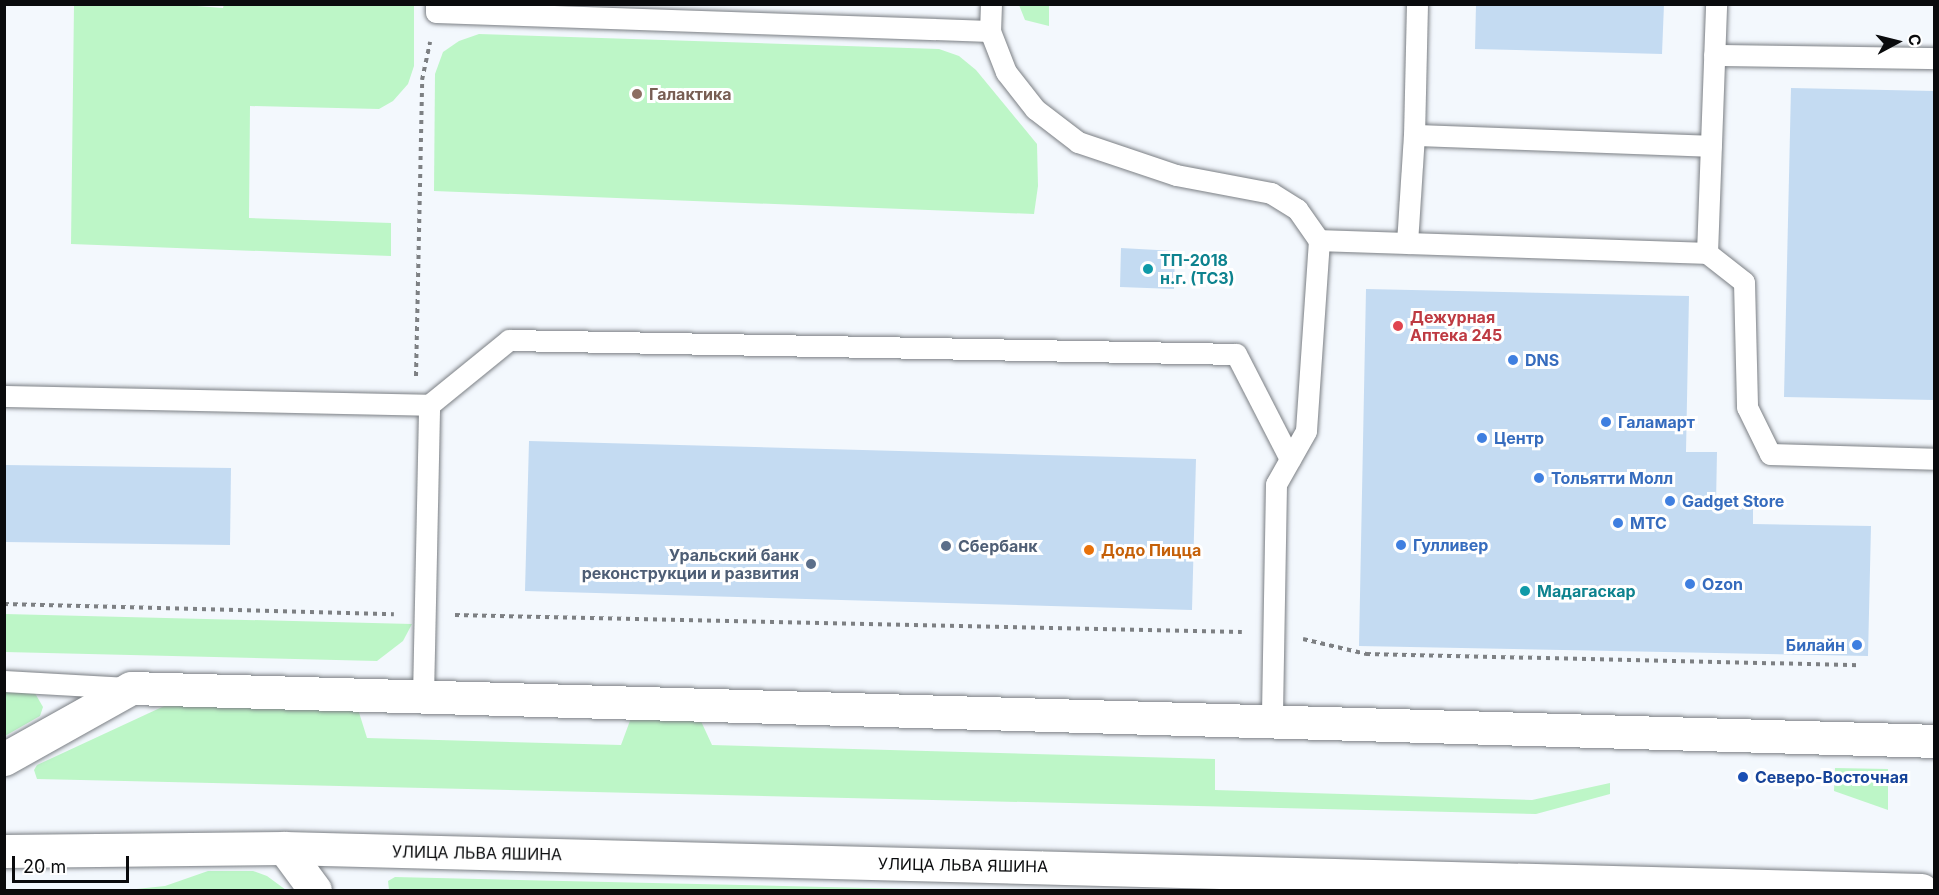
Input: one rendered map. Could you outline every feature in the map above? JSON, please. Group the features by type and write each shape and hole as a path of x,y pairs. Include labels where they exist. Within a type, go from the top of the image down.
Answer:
{"street":[{"path":"4,759 131,688 1935,741"},
{"path":"284,848 315,891"},
{"name":"УЛИЦА ЛЬВА ЯШИНА","path":"4,851 284,848 1921,891"}],"lane":[{"path":"991,4 990,31 1006,72 1035,110 1078,142 1176,175 1271,194 1296,209 1319,240 1306,431 1276,484 1272,722"},
{"path":"1407,243 1414,135 1417,4"},
{"path":"1707,253 1716,4"},
{"path":"436,8 990,31"},
{"path":"1714,55 1935,58"},
{"path":"1414,135 1711,146"},
{"path":"1319,240 1707,253 1744,282 1747,407 1770,454 1935,459"},
{"path":"4,396 422,405 508,340 1236,354 1290,459"},
{"path":"422,405 425,615 423,697"},
{"path":"4,681 131,688"}],"path":[{"path":"422,405 422,80 436,8"},
{"path":"4,604 1274,633 1366,654 1860,665"}],"green space":[{"path":"171,4 223,8 224,4 414,5 414,66 408,84 393,101 379,109 250,106 249,218 391,223 391,256 71,244 74,5"},
{"path":"1019,5 1049,5 1049,26 1025,20"},
{"path":"479,34 939,49 959,56 976,70 1037,144 1038,186 1034,214 434,191 435,74 443,52 459,41"},
{"path":"5,614 412,624 403,641 377,661 5,652"},
{"path":"5,687 32,688 43,707 40,716 5,736"},
{"path":"175,701 357,706 367,738 621,745 631,718 700,719 712,745 1215,759 1215,790 1532,800 1610,783 1610,794 1536,814 37,779 34,770 37,765"},
{"path":"1835,768 1888,769 1888,810 1834,791"},
{"path":"208,871 253,871 267,876 286,890 127,890 165,886"},
{"path":"395,877 953,890 389,890 388,881"}],"building":[{"path":"1476,4 1664,4 1662,54 1475,49"},
{"path":"1791,88 1934,91 1934,400 1784,397"},
{"name":"ТП-2018 н.г. (ТСЗ)","path":"1121,248 1175,251 1174,289 1120,287"},
{"name":"Тольятти Молл","path":"1366,289 1689,296 1686,452 1717,452 1716,504 1753,505 1753,524 1871,526 1868,656 1359,646"},
{"path":"529,441 1196,459 1192,610 525,591"},
{"path":"5,465 231,468 230,545 5,542"}],"place":[{"name":"Галактика","path":"637,94"},
{"name":"ТП-2018 н.г. (ТСЗ)","path":"1148,269"},
{"name":"Дежурная Аптека 245","path":"1398,326"},
{"name":"DNS","path":"1513,360"},
{"name":"Галамарт","path":"1606,422"},
{"name":"Центр","path":"1482,438"},
{"name":"Тольятти Молл","path":"1539,478"},
{"name":"Gadget Store","path":"1670,501"},
{"name":"МТС","path":"1618,523"},
{"name":"Гулливер","path":"1401,545"},
{"name":"Сбербанк","path":"946,546"},
{"name":"Додо Пицца","path":"1089,550"},
{"name":"Уральский банк реконструкции и развития","path":"811,564"},
{"name":"Ozon","path":"1690,584"},
{"name":"Мадагаскар","path":"1525,591"},
{"name":"Билайн","path":"1857,645"},
{"name":"Северо-Восточная","path":"1743,777"}]}
